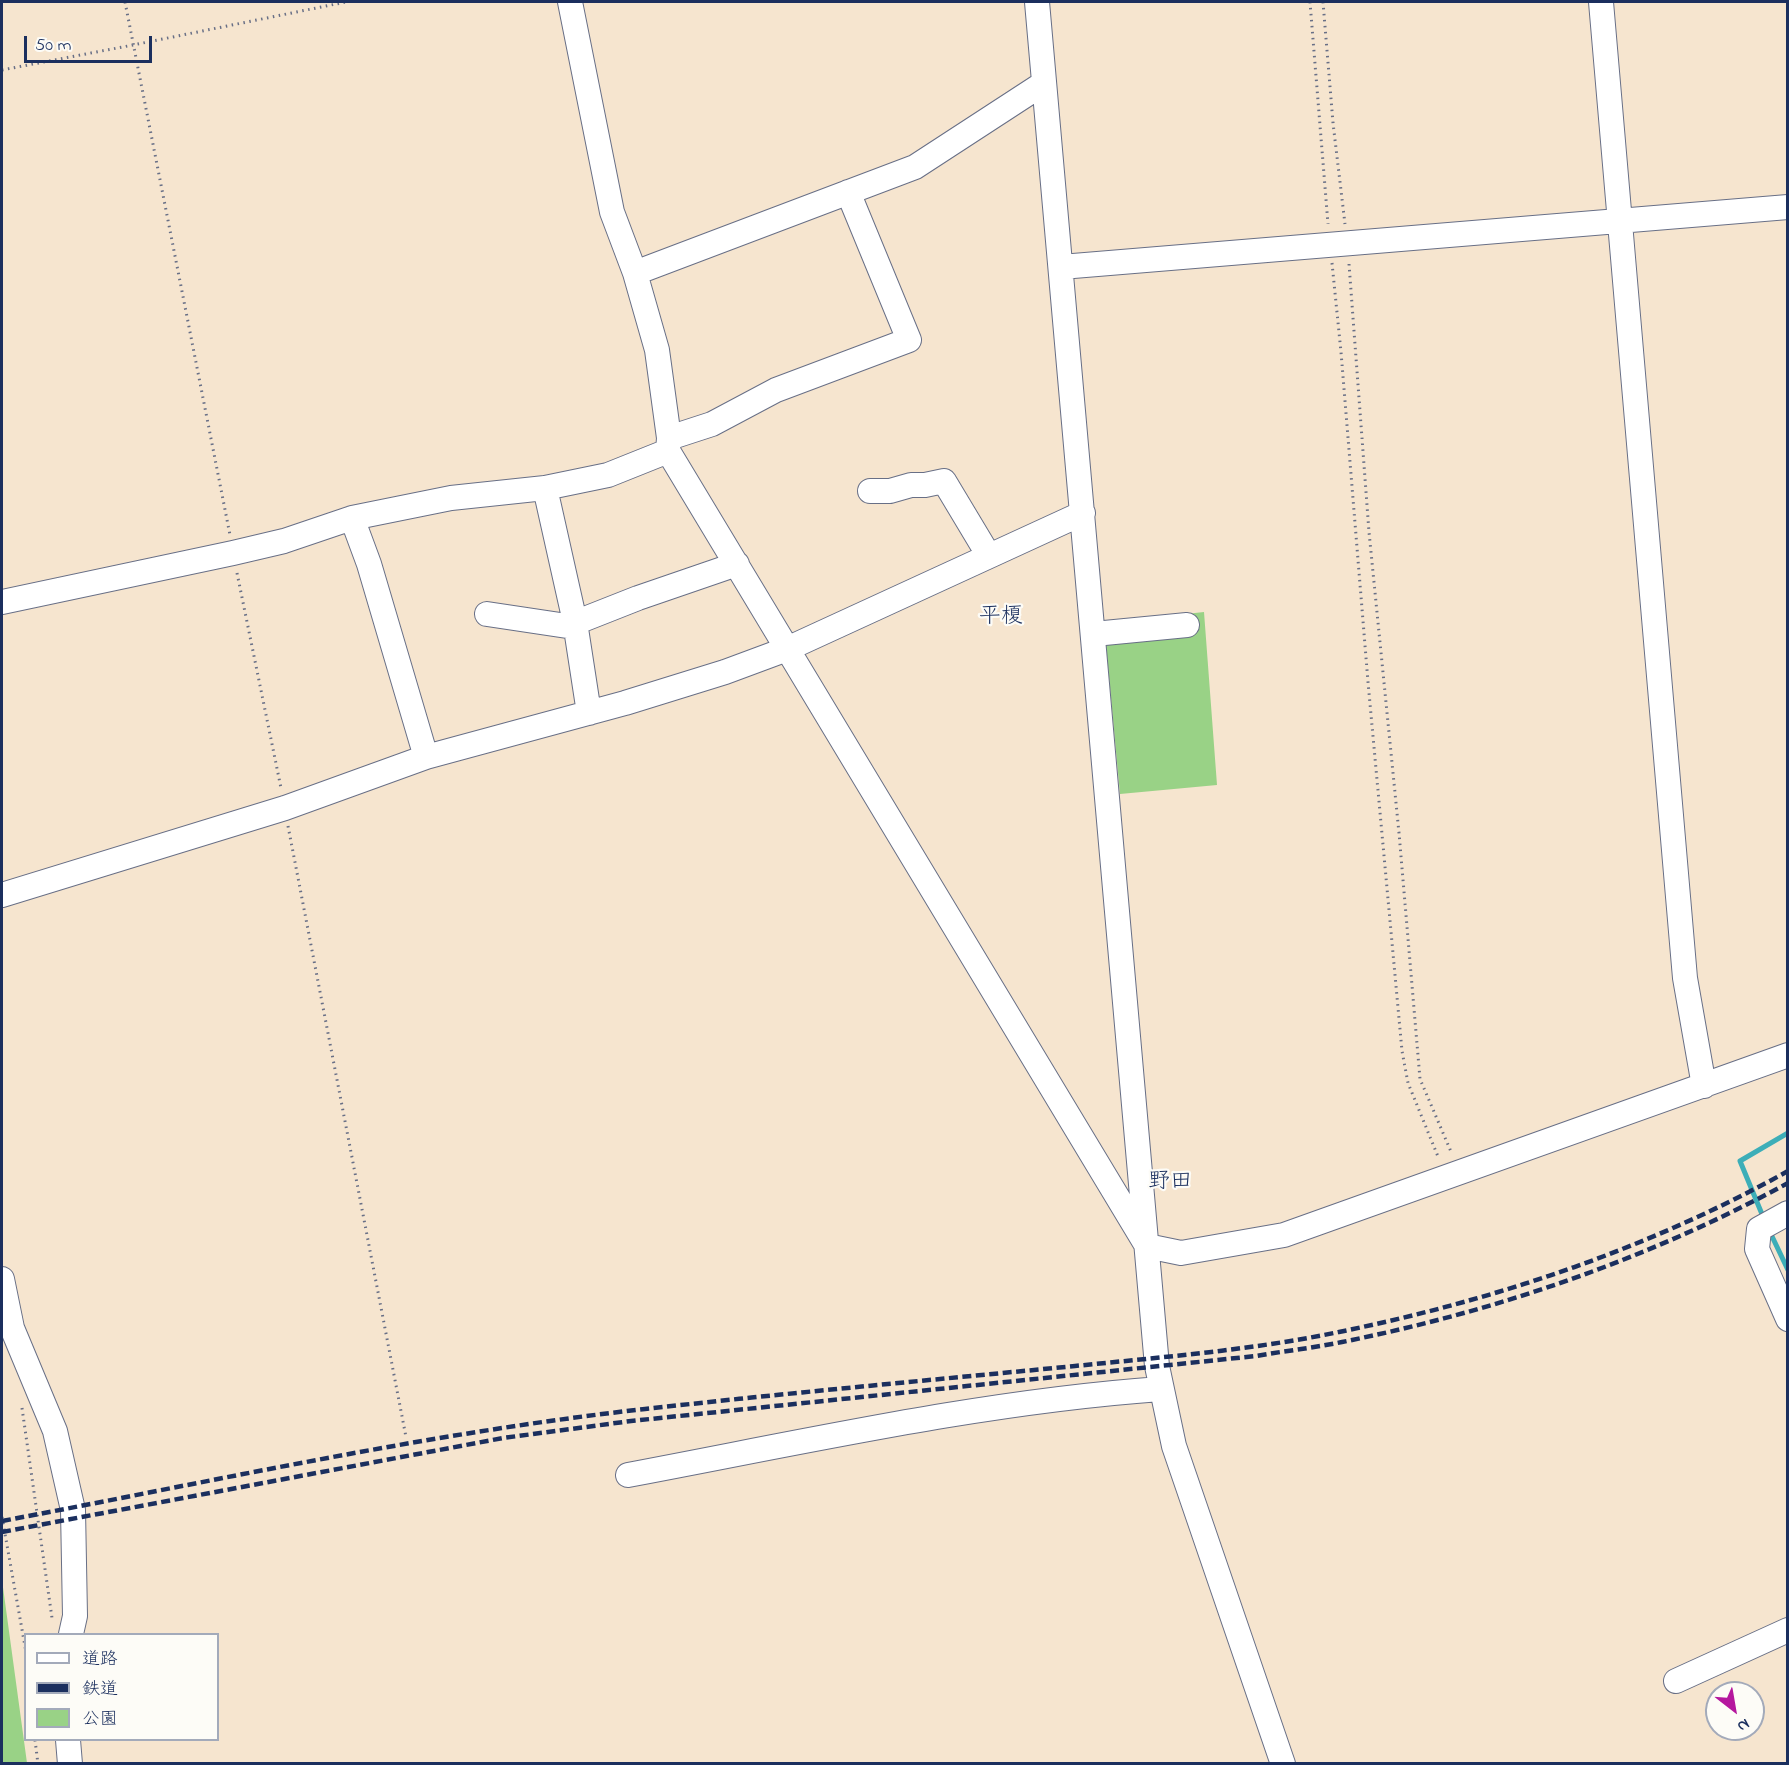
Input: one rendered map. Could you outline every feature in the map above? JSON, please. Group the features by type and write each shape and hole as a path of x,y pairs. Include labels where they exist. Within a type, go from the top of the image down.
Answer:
{"street":[{"path":"570,2 612,212 635,273 657,350 668,444 787,649 1147,1246 1181,1253 1284,1235 1788,1055"},
{"path":"1037,2 1160,1389 1174,1446 1283,1764"},
{"path":"1601,2 1622,221 1685,978 1704,1086"},
{"path":"635,273 915,167 1044,83"},
{"path":"2,602 284,541 352,518 451,498 545,488 608,475 777,390 909,340 848,192"},
{"path":"1061,267 1788,207"},
{"path":"870,491 890,491 911,485 944,481 989,556"},
{"path":"545,488 575,622 589,713"},
{"path":"2,895 285,808 426,757 589,713 725,672 787,649 1083,513"},
{"path":"352,518 369,564 426,757"},
{"path":"487,614 567,627 638,598 737,564"},
{"path":"1094,634 1186,625"},
{"path":"1788,1213 1759,1229 1757,1249 1788,1319"},
{"path":"2,1279 12,1329 56,1431 73,1509 75,1616 62,1629"},
{"path":"628,1475 924,1420 1095,1394 1160,1389"},
{"path":"1676,1681 1788,1630"},
{"path":"68,1741 70,1764"}],"path":[{"path":"125,2 285,808 406,1437"},
{"path":"2,70 346,2"},
{"path":"1310,2 1339,245 1369,532 1420,1079 1453,1174"},
{"path":"1323,2 1333,123 1341,352 1402,1051 1408,1083 1453,1174"},
{"path":"21,1399 62,1629"},
{"path":"2,1517 24,1641"},
{"path":"35,1741 38,1764"}],"green space":[{"path":"1204,612 1217,785 1120,794 1104,623"},
{"path":"2,1580 27,1763 2,1763"}],"waterway":[{"path":"1764,1219 1740,1161 1788,1133"},
{"path":"1769,1230 1788,1270"}],"railway":[{"path":"2,1521 402,1444 564,1419 1207,1352 1273,1344 1339,1332 1455,1304 1570,1269 1681,1225 1788,1171"},
{"path":"2,1532 503,1438 631,1421 1256,1356 1342,1342 1457,1315 1571,1279 1681,1236 1788,1183"}],"district":[{"name":"平榎","path":"1001,618"},
{"name":"野田","path":"1170,1183"}]}
